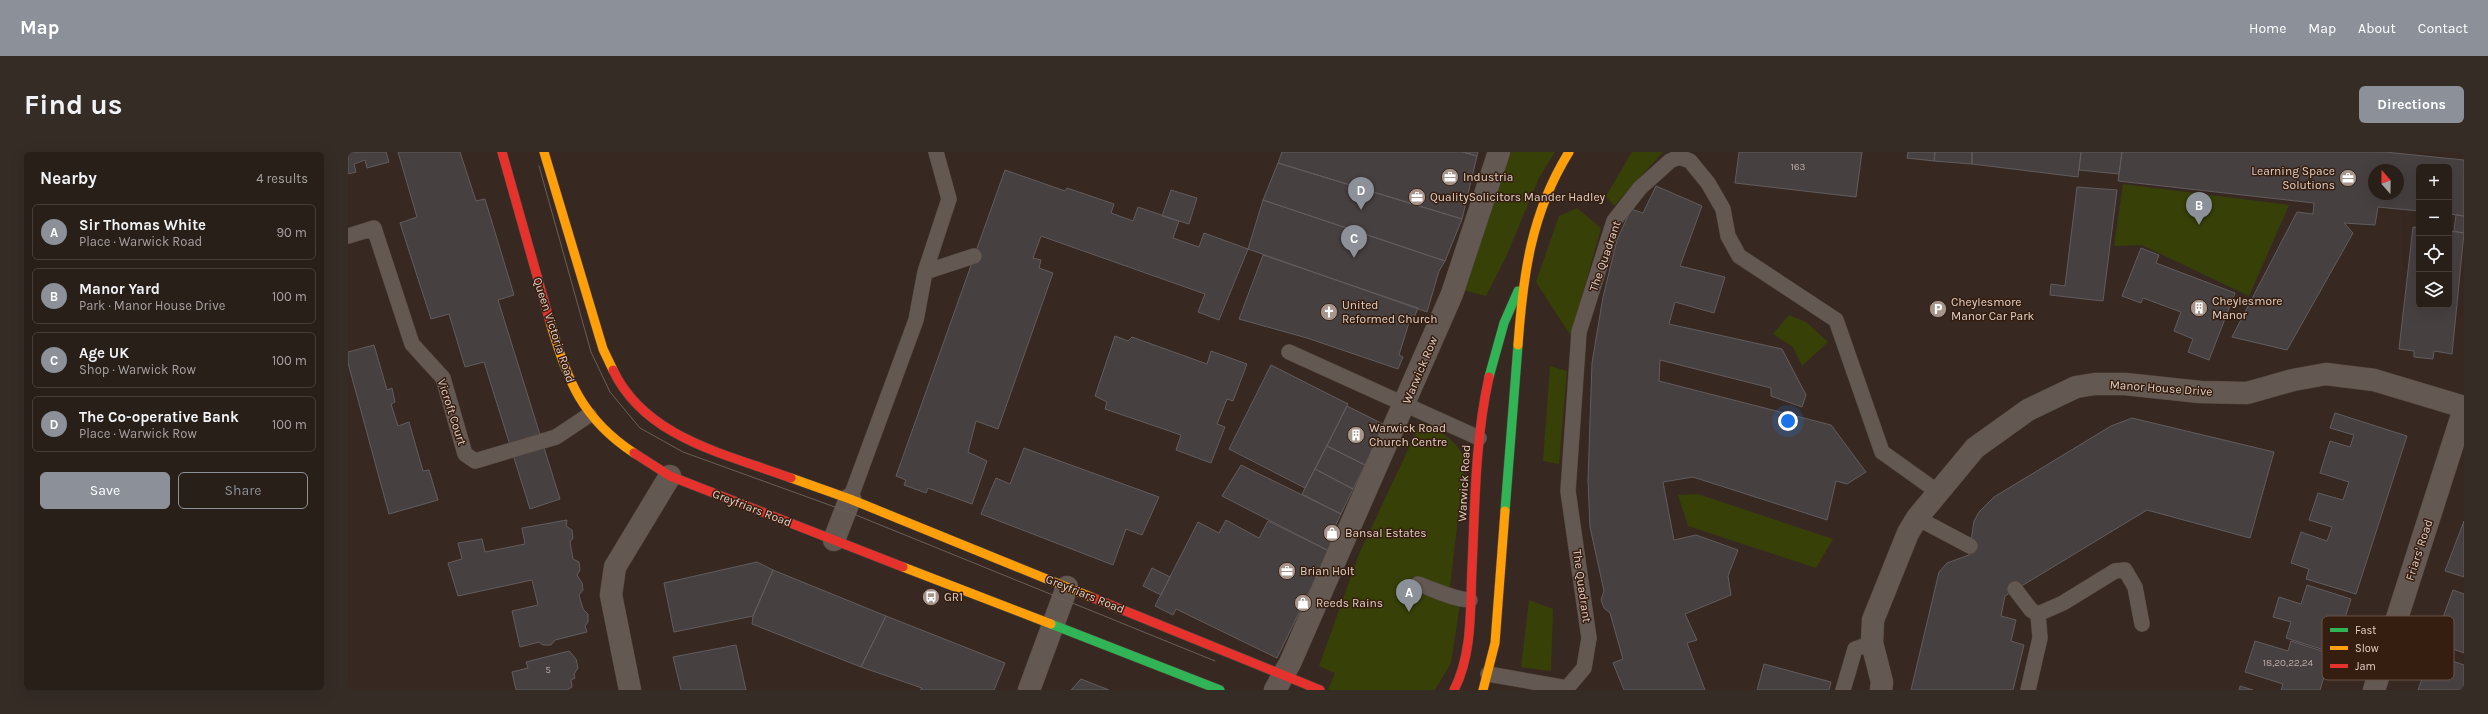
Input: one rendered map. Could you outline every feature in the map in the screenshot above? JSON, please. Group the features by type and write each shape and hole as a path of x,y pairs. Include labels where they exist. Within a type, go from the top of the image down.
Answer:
{"street":[{"name":"Queen Victoria Road","path":"502,152 562,362 574,390 589,415 636,454 670,476"},
{"name":"Greyfriars Road","path":"544,152 603,348 620,385 649,418 688,441 850,499 1067,587 1279,682 1320,690"},
{"name":"Warwick Row","path":"1279,682 1290,663 1452,294 1499,152"},
{"name":"Warwick Road","path":"1483,690 1495,643 1523,281 1530,248 1543,203 1569,152"},
{"name":"Warwick Road","path":"1454,690 1459,682 1468,640 1479,438 1492,363 1506,316 1523,281"},
{"name":"Manor House Drive","path":"1881,690 1882,682 1872,643 1873,620 1892,569 1917,518 1975,448 2028,410 2076,387 2095,384 2125,384 2200,392 2247,393 2293,380 2326,374 2374,380 2464,408"},
{"name":"Friars' Road","path":"2398,616 2464,408"},
{"name":"Greyfriars Road","path":"670,476 1052,626 1220,690"},
{"path":"630,690 611,595 615,567 670,476"},
{"path":"834,540 850,499"},
{"path":"1029,690 1067,587"},
{"name":"Friars' Road","path":"2374,690 2377,680"}],"lane":[{"path":"850,499 916,320 925,272 949,199 936,152"},
{"name":"The Quadrant","path":"1488,674 1567,688 1584,668 1589,638 1568,491 1579,332 1614,221 1640,188 1670,161 1679,157 1690,161 1708,182 1723,209 1728,236 1739,256 1836,320 1882,452 1938,492"},
{"name":"Vicroft Court","path":"348,236 374,228 412,344 443,378 465,454 475,461 556,437 589,415"},
{"path":"925,272 974,256"},
{"path":"1288,352 1479,438"},
{"path":"1917,518 1970,546"},
{"path":"2038,614 2058,606 2120,570 2129,575 2135,587 2142,624"},
{"path":"1418,584 1444,592 1455,599 1470,600"},
{"path":"2015,589 2031,610 2038,614"},
{"path":"2028,690 2040,638 2038,614"},
{"path":"1843,690 1855,649 1872,643"}],"green space":[{"path":"1511,152 1555,152 1539,178 1506,257 1486,296 1463,290"},
{"path":"1632,152 1663,152 1614,206 1606,196"},
{"path":"2123,184 2289,205 2249,296 2142,245 2114,246"},
{"path":"1577,208 1601,228 1571,336 1536,282 1559,216"},
{"path":"1789,315 1806,322 1828,342 1802,366 1793,347 1773,334"},
{"path":"1550,366 1567,371 1559,464 1543,461"},
{"path":"1421,422 1447,436 1457,446 1465,459 1449,595 1460,603 1451,663 1435,690 1328,690 1335,673 1319,666 1359,554"},
{"path":"1698,494 1833,539 1816,568 1688,526 1678,495"},
{"path":"1529,600 1553,609 1551,671 1521,667"}],"building":[{"path":"348,152 386,152 389,162 367,168 365,160 354,164 356,172 348,174"},
{"path":"398,152 460,152 476,201 485,199 514,295 498,300 560,499 530,509 484,362 465,367 449,314 431,319 400,223 417,217"},
{"path":"1282,152 1463,152 1477,156 1462,219 1278,163"},
{"path":"1463,152 1478,152 1477,156"},
{"path":"1739,152 1862,152 1856,197 1735,183"},
{"path":"1908,152 1935,152 1934,161 1907,158"},
{"path":"1935,152 1972,152 1972,164 1934,161"},
{"path":"1972,152 2081,152 2078,177 1972,164"},
{"path":"2081,152 2122,152 2119,174 2079,170"},
{"path":"2122,152 2385,152 2464,160 2464,216 2452,214 2452,164 2416,164 2416,211 2378,207 2375,225 2344,223 2353,233 2287,350 2232,337 2297,212 2313,214 2314,203 2118,181"},
{"path":"1278,163 1462,219 1445,261 1263,200"},
{"path":"1005,170 1065,191 1067,188 1114,204 1111,213 1133,221 1138,207 1179,221 1173,238 1199,247 1204,233 1248,249 1219,320 1198,312 1205,294 1041,236 1033,258 1041,260 1039,268 1053,273 998,429 976,421 968,452 987,461 972,504 928,488 926,493 904,485 906,480 896,476"},
{"path":"1656,186 1702,206 1680,266 1725,277 1714,313 1675,302 1669,324 1782,349 1806,395 1802,407 1771,396 1771,388 1660,360 1659,381 1831,425 1866,472 1847,484 1836,481 1827,520 1693,477 1663,482 1674,540 1696,535 1738,550 1728,576 1731,595 1685,614 1697,640 1687,643 1705,690 1624,690 1613,663 1623,659 1610,613 1604,608 1601,600 1604,591 1590,527 1588,480 1592,363 1603,297 1617,240 1631,209 1643,213"},
{"path":"2077,187 2117,190 2103,301 2050,295 2051,284 2065,286"},
{"path":"1171,190 1197,198 1189,224 1162,216"},
{"path":"1263,200 1445,261 1439,271 1427,312 1248,249"},
{"path":"2456,215 2464,216 2464,233 2454,231"},
{"path":"2413,227 2416,228 2416,308 2452,308 2452,231 2464,233 2452,354 2434,351 2433,359 2414,357 2414,351 2399,349"},
{"name":"Cheylesmore Manor","path":"2141,248 2159,255 2156,263 2235,293 2209,360 2188,352 2193,339 2174,331 2181,312 2143,298 2141,303 2122,296"},
{"name":"United Reformed Church","path":"1263,255 1418,308 1414,318 1411,316 1399,355 1403,357 1398,369 1307,338 1239,319"},
{"path":"1115,336 1128,341 1132,337 1207,364 1211,351 1247,364 1233,401 1227,399 1217,424 1225,427 1211,463 1176,450 1181,435 1105,409 1107,402 1095,396"},
{"path":"374,345 387,390 392,388 395,402 391,404 398,426 409,422 423,471 429,470 438,500 389,514 348,363 348,352"},
{"path":"1271,365 1348,404 1305,488 1229,449"},
{"name":"Warwick Road Church Centre","path":"1347,406 1385,425 1365,465 1327,446"},
{"path":"2335,413 2407,436 2356,594 2306,579 2309,569 2291,563 2301,532 2327,541 2332,527 2309,520 2318,493 2343,500 2349,482 2320,473 2330,441 2350,447 2354,435 2330,428"},
{"path":"2132,418 2274,452 2250,538 2147,510 2005,596 2001,616 2016,620 2011,641 2024,645 2013,690 1911,690 1939,572 1947,563 1969,555 1974,521 1979,512 1994,497 2111,426"},
{"path":"1327,446 1365,465 1353,489 1315,469"},
{"path":"1024,448 1159,497 1142,535 1126,529 1113,565 981,514 996,478 1010,484"},
{"path":"1241,465 1341,514 1332,533 1329,551 1222,496"},
{"path":"1315,469 1353,489 1341,514 1302,494"},
{"path":"567,520 566,526 572,530 573,538 570,542 573,559 579,562 580,570 577,575 582,583 583,590 579,595 583,609 588,614 588,622 585,626 587,632 555,640 551,645 543,645 539,642 520,647 512,611 538,605 532,580 458,596 448,563 462,559 458,543 482,539 485,552 525,544 522,528"},
{"path":"1226,520 1259,538 1268,521 1329,551 1277,658 1176,609 1173,615 1155,606 1198,522 1219,533"},
{"path":"2464,521 2464,577 2445,571"},
{"path":"757,562 773,570 753,616 674,632 664,583"},
{"path":"1152,568 1170,577 1161,595 1143,586"},
{"path":"773,570 886,616 861,667 752,624 753,616"},
{"path":"2307,585 2351,599 2346,616 2322,616 2322,649 2286,638 2291,622 2273,617 2279,597 2301,604"},
{"path":"2453,590 2464,594 2464,653 2454,649 2454,616 2444,616"},
{"path":"886,616 1005,663 994,690 920,690 922,688 861,667"},
{"path":"2255,641 2288,651 2291,641 2322,651 2323,680 2320,690 2281,690 2283,684 2245,672"},
{"path":"736,645 746,690 681,690 673,657"},
{"path":"569,651 576,659 578,668 574,674 575,678 571,680 572,687 567,690 516,690 512,672 528,668 526,662"},
{"path":"2454,662 2464,665 2464,690 2418,690 2422,680 2454,680"},
{"path":"1764,664 1831,682 1829,690 1757,690"},
{"path":"1081,679 1109,690 1071,690"},
{"path":"2240,686 2253,690 2239,690"}],"tram line":[{"path":"539,166 591,352 610,392 640,428 683,452 846,511 1215,661"}],"traffic: fast":[{"path":"1489,377 1504,323 1518,291"},
{"path":"1505,511 1518,345"},
{"path":"1051,624 1220,690"}],"traffic: slow":[{"path":"544,152 603,349 613,370"},
{"path":"1518,345 1526,269 1537,221 1556,175 1569,152"},
{"path":"550,322 570,380 589,412 616,440 634,453"},
{"path":"791,478 850,499 1091,597"},
{"path":"1483,690 1495,643 1505,511"},
{"path":"903,567 1051,624"}],"traffic: jam":[{"path":"502,152 550,322"},
{"path":"613,370 627,393 645,412 666,428 715,451 791,478"},
{"path":"1454,690 1465,661 1468,646 1476,472 1484,401 1489,377"},
{"path":"634,453 670,476 903,567"},
{"path":"1091,597 1320,690"}],"place":[{"name":"Industria","path":"1450,177"},
{"name":"Learning Space Solutions","path":"2348,178"},
{"name":"QualitySolicitors Mander Hadley","path":"1417,197"},
{"name":"The Co-operative Bank","path":"1361,210"},
{"name":"Manor Yard","path":"2199,225"},
{"name":"Age UK","path":"1354,258"},
{"name":"Cheylesmore Manor","path":"2199,308"},
{"name":"Cheylesmore Manor Car Park","path":"1938,309"},
{"name":"United Reformed Church","path":"1329,312"},
{"name":"Warwick Road Church Centre","path":"1356,435"},
{"name":"Bansal Estates","path":"1332,533"},
{"name":"Brian Holt","path":"1287,571"},
{"name":"GR1","path":"931,597"},
{"name":"Reeds Rains","path":"1303,603"},
{"name":"Sir Thomas White","path":"1409,612"}]}
